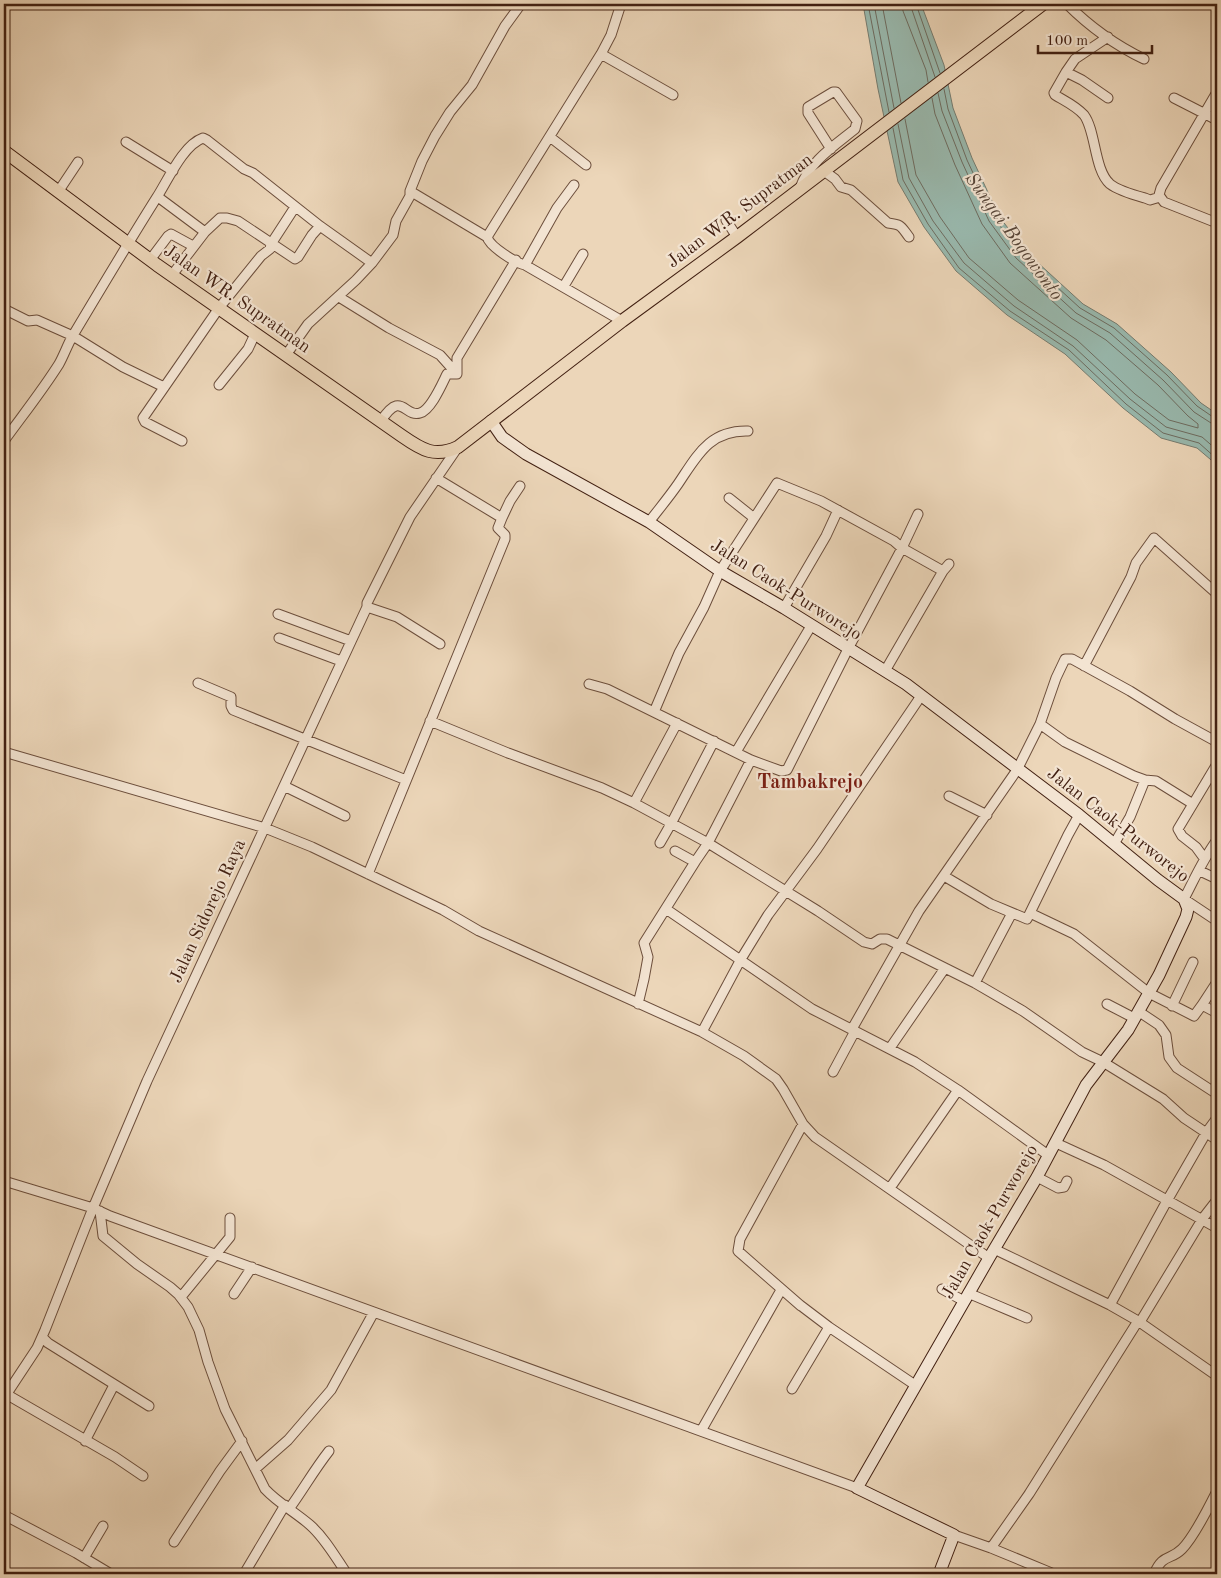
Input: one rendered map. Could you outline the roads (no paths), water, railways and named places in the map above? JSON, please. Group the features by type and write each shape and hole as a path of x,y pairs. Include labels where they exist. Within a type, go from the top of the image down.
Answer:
{"main road":[{"name":"Jalan W.R. Supratman","path":"458,447 491,420 737,237 1043,4"},
{"name":"Jalan WR. Supratman","path":"4,151 150,260 415,445 435,453 442,453 458,447"}],"street":[{"path":"286,355 308,324 339,297 372,263 392,235 396,221 410,196 410,191 422,161 435,136 450,112 472,85 521,4"},
{"path":"622,4 611,35 601,54 488,237 489,243 496,249 564,286 622,321"},
{"path":"1067,4 1084,21 1126,50 1144,59"},
{"path":"1108,37 1075,59 1055,88 1054,94 1073,105 1084,115 1098,161 1105,178 1110,184 1150,200 1160,197"},
{"path":"601,54 673,95"},
{"path":"1066,72 1108,98"},
{"path":"800,188 804,176 814,164 855,129 857,126 857,122 836,92 808,107 807,110 831,149"},
{"path":"1217,92 1161,188 1160,197 1164,202 1217,223"},
{"path":"1174,98 1217,120"},
{"path":"550,137 586,165"},
{"path":"4,441 41,392 60,362 73,336 172,171 190,146 203,138 372,263"},
{"path":"126,142 172,171"},
{"path":"58,192 78,162"},
{"path":"824,171 841,187 851,190 887,222 900,225 909,237"},
{"path":"525,265 557,208 574,185"},
{"path":"410,191 488,237"},
{"path":"158,196 205,232"},
{"path":"182,442 143,418 219,308 260,256 270,249 271,244 295,206"},
{"path":"172,275 193,246 220,218 233,219 295,259 320,226"},
{"path":"726,220 737,237"},
{"path":"150,260 171,234 193,246"},
{"path":"564,286 583,254"},
{"path":"457,374 457,358 516,260"},
{"path":"339,297 440,355 457,374"},
{"path":"4,309 28,321 37,320 73,336 123,367 164,387"},
{"path":"219,385 248,349 256,334"},
{"path":"381,421 389,409 396,406 404,407 415,413 423,412 430,404 447,374 457,374"},
{"name":"Jalan Caok-Purworejo","path":"491,420 502,437 526,454 649,522 720,571 784,608 906,684 1017,770 1079,815 1184,899 1188,909 1160,975 1136,1015 1086,1086 1037,1177 991,1253 857,1488"},
{"path":"649,522 709,443 733,432 748,431"},
{"name":"Jalan Sidorejo Raya","path":"5,1396 37,1348 96,1210 154,1066 306,741 367,603 410,517 458,447"},
{"path":"436,478 502,518"},
{"path":"654,712 679,653 704,607 720,571 777,483 821,501 894,541 902,548 946,567 885,671"},
{"path":"368,874 505,539 505,535 498,528 510,501 520,486"},
{"path":"729,498 754,518"},
{"path":"784,608 826,536 838,510"},
{"path":"589,684 608,689 751,760 781,771 787,770 918,514"},
{"path":"1084,666 1131,577 1136,563 1154,538 1217,594"},
{"path":"367,606 397,617 440,644"},
{"path":"278,614 351,641"},
{"path":"736,752 811,626"},
{"path":"279,638 342,661"},
{"path":"834,1072 854,1030 919,911 1017,770 1040,724 1065,660 1069,658 1084,666 1217,742"},
{"path":"198,683 231,697 233,710 406,780"},
{"path":"702,1032 741,959 768,915 822,841 921,696"},
{"path":"430,721 508,753 588,782 634,803 708,843 818,911 864,942 872,944 884,938 975,983 1023,1011 1082,1052 1103,1062 1163,1099 1184,1118 1217,1140"},
{"path":"634,803 677,723"},
{"path":"1040,724 1065,742 1134,776 1156,781 1193,804"},
{"path":"660,843 714,741"},
{"path":"4,752 265,828 330,855 443,910 479,931 702,1032 744,1056 771,1075 783,1089 802,1124 827,1146 991,1253 1110,1305 1139,1322 1217,1376"},
{"path":"638,1004 648,954 644,943 708,843 751,760"},
{"path":"1204,858 1182,836 1178,829 1217,764"},
{"path":"1114,844 1130,817 1145,780"},
{"path":"284,786 345,816"},
{"path":"949,796 986,815"},
{"path":"944,876 991,904 1027,919 1079,815"},
{"path":"1217,840 1204,858 1200,870 1184,899 1217,921"},
{"path":"675,851 695,862"},
{"path":"1200,870 1217,879"},
{"path":"666,909 812,1009 890,1048 934,1074 1048,1156"},
{"path":"1030,912 1069,930 1149,993 1194,1016 1217,982"},
{"path":"975,983 1012,913"},
{"path":"1172,1006 1193,962"},
{"path":"890,1048 945,968"},
{"path":"1107,1004 1159,1025 1166,1035 1169,1057 1177,1068 1217,1094"},
{"path":"1202,1005 1217,1014"},
{"path":"890,1188 958,1090"},
{"path":"1110,1305 1168,1199 1206,1133 1217,1118"},
{"path":"802,1124 738,1245 738,1251 781,1290 828,1327 916,1385"},
{"path":"1056,1143 1104,1165 1203,1218 1217,1228"},
{"path":"1037,1177 1058,1188 1064,1187 1067,1180"},
{"path":"4,1181 96,1210 857,1488 954,1534 1054,1574"},
{"path":"991,1548 1029,1494 1203,1218 1217,1200"},
{"path":"96,1210 103,1236 137,1264 170,1287 188,1307 199,1330 225,1409 265,1489 311,1526 328,1546 347,1574"},
{"path":"181,1297 230,1238 230,1218"},
{"path":"234,1294 252,1267"},
{"path":"942,1289 1027,1318"},
{"path":"701,1431 781,1290"},
{"path":"255,1469 288,1440 331,1390 374,1312"},
{"path":"792,1389 828,1327"},
{"path":"42,1337 48,1343 149,1406"},
{"path":"85,1441 114,1385"},
{"path":"5,1396 115,1457 144,1476"},
{"path":"174,1542 242,1441"},
{"path":"244,1574 287,1507 305,1486 310,1475 329,1451"},
{"path":"1154,1574 1164,1559 1182,1548 1217,1491"},
{"path":"4,1515 111,1574"},
{"path":"84,1558 103,1526"},
{"path":"939,1574 954,1534"}],"water":[{"name":"Sungai Bogowonto","path":"863,4 921,4 944,65 953,108 972,158 999,216 1025,251 1083,304 1117,324 1171,372 1201,403 1217,414 1217,465 1197,448 1161,438 1123,408 1065,354 1007,315 956,271 924,227 898,182 878,89"}],"district":[{"name":"Tambakrejo","path":"810,783"}]}
